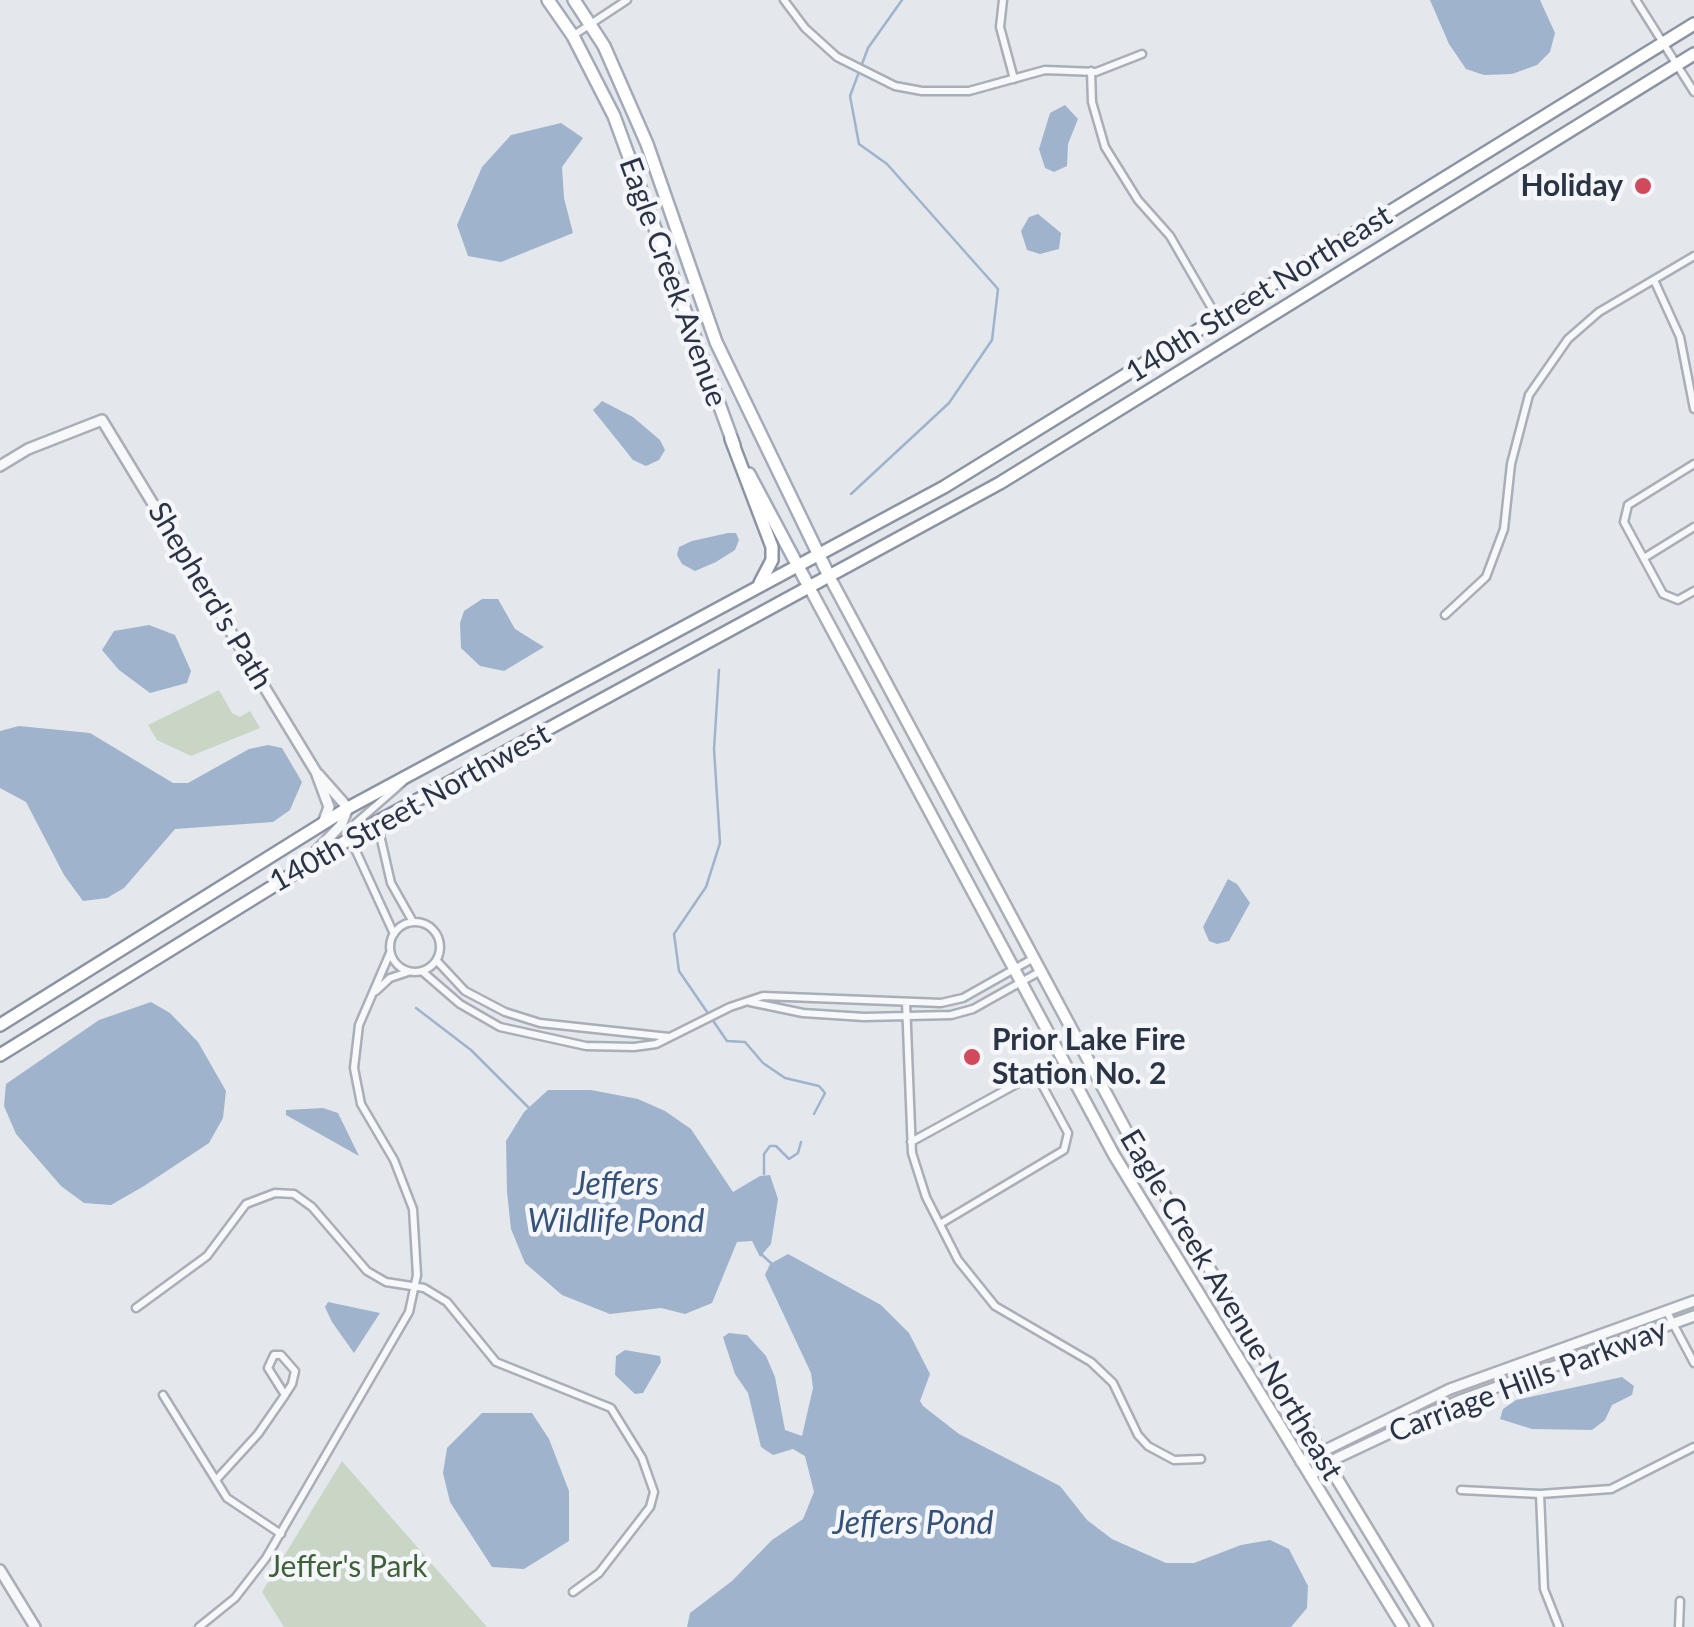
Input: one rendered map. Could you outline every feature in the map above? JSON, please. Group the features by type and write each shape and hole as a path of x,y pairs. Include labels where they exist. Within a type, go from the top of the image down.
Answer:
{"main road":[{"name":"Eagle Creek Avenue","path":"548,0 572,36 614,116 731,439 798,565"},
{"name":"Eagle Creek Avenue","path":"574,0 647,144 716,342 818,554"},
{"name":"140th Street Northeast","path":"818,554 944,487 1694,24"},
{"name":"140th Street Northeast","path":"829,576 1080,435 1694,54"},
{"path":"731,439 772,547 768,572 758,586"},
{"name":"140th Street Northwest","path":"0,1025 348,808 818,554"},
{"name":"Eagle Creek Avenue Northeast","path":"818,554 1039,972 1180,1224 1427,1627"},
{"name":"Eagle Creek Avenue Northeast","path":"798,565 1012,971 1114,1155 1404,1627"},
{"name":"140th Street Northwest","path":"0,1055 377,822 829,576"}],"street":[{"path":"572,36 627,0"},
{"path":"784,0 825,48 895,86 969,91 1045,70 1090,72 1118,66 1142,54"},
{"path":"1002,0 1000,27 1014,79"},
{"path":"1636,0 1694,92"},
{"path":"1090,72 1092,102 1105,147 1138,200 1170,236 1219,320"},
{"path":"1445,614 1486,577 1504,529 1512,464 1529,396 1568,339 1599,312 1694,256"},
{"path":"1654,280 1680,337 1694,410"},
{"name":"Shepherd's Path","path":"0,466 28,449 102,420 316,772 348,808"},
{"path":"1694,464 1628,506 1624,522 1663,594 1678,600 1694,590"},
{"path":"1644,558 1694,527"},
{"name":"Shepherd's Path","path":"316,772 328,807 323,823"},
{"path":"199,1627 234,1598 281,1534 390,1351 414,1290 413,1208 394,1160 361,1104 354,1068 359,1025 390,953 394,934 350,838 356,823 412,773"},
{"path":"302,866 341,824 348,808"},
{"path":"372,995 390,978 423,972 437,961 441,946 435,931 414,922 391,883 377,822"},
{"path":"394,934 414,922"},
{"path":"390,953 408,972"},
{"path":"423,972 460,1004 500,1027 540,1038 634,1047 656,1044 730,1007 763,996 942,1003 963,998 1032,959"},
{"path":"437,961 465,991 505,1012 540,1023 670,1036"},
{"path":"749,1002 803,1014 907,1018 962,1012 1039,972"},
{"path":"906,1002 911,1142 926,1197 958,1260 996,1306 1092,1362 1112,1382 1138,1436 1148,1446 1174,1460 1201,1458"},
{"path":"911,1142 1030,1076 1040,1081 1068,1133 1064,1150 940,1224"},
{"path":"136,1308 207,1256 246,1204 275,1193 294,1194 312,1207 367,1271 414,1290 424,1288 447,1302 496,1362 611,1408 642,1458 654,1492 650,1507 600,1574 572,1592"},
{"name":"Carriage Hills Parkway","path":"1301,1462 1450,1389 1668,1314 1694,1301"},
{"path":"1668,1314 1694,1363"},
{"name":"Carriage Hills Parkway","path":"1310,1476 1458,1400 1694,1316"},
{"path":"216,1480 284,1394 294,1371 281,1355 274,1354 268,1368 284,1394"},
{"path":"163,1394 237,1507 281,1534"},
{"path":"1460,1490 1540,1494 1611,1489 1694,1447"},
{"path":"1540,1494 1544,1590 1560,1627"},
{"path":"0,1570 35,1627"},
{"path":"1679,1627 1680,1601"}],"green space":[{"path":"219,690 232,713 240,717 250,711 260,728 191,756 157,740 148,725"},
{"name":"Jeffer's Park","path":"342,1461 487,1627 284,1627 262,1592"}],"water":[{"path":"1430,0 1540,0 1555,33 1550,52 1537,65 1512,74 1484,75 1466,69 1449,44"},
{"path":"1065,105 1078,119 1068,144 1067,166 1054,172 1045,168 1039,149 1050,113"},
{"path":"561,123 583,138 562,167 564,198 573,233 501,262 468,256 457,225 482,167 511,135"},
{"path":"1038,214 1061,233 1059,249 1040,254 1027,250 1021,231 1029,217"},
{"path":"602,401 633,417 660,440 665,450 659,460 646,466 633,460 593,410"},
{"path":"736,533 739,540 735,550 716,562 695,571 682,564 677,555 679,547 692,541"},
{"path":"482,599 498,599 515,629 544,647 504,671 480,666 461,648 460,623 464,611"},
{"path":"149,625 175,635 191,671 187,683 150,693 119,670 102,650 114,631"},
{"path":"19,726 90,733 173,783 188,783 249,749 268,745 282,748 302,782 290,810 273,822 175,829 124,888 107,898 83,901 64,875 26,802 0,788 0,731"},
{"path":"1228,879 1237,884 1250,903 1229,941 1217,944 1209,941 1203,927"},
{"path":"151,1002 170,1013 198,1042 226,1091 223,1118 209,1143 144,1186 111,1205 84,1203 61,1186 16,1134 4,1106 6,1084 99,1020"},
{"name":"Jeffers Wildlife Pond","path":"548,1090 591,1090 638,1099 665,1111 691,1129 733,1192 760,1176 770,1175 778,1199 771,1244 760,1257 752,1241 737,1242 712,1303 685,1314 661,1308 610,1314 562,1295 525,1263 511,1229 507,1192 506,1141 524,1112"},
{"path":"323,1108 338,1113 359,1156 286,1115 286,1110"},
{"name":"Jeffers Pond","path":"788,1254 881,1305 909,1333 930,1374 920,1401 923,1406 959,1434 1060,1486 1087,1520 1112,1539 1166,1563 1194,1563 1241,1545 1270,1540 1289,1549 1308,1586 1307,1608 1291,1627 687,1627 690,1613 732,1581 772,1540 803,1519 814,1492 805,1456 793,1449 773,1455 761,1447 748,1393 735,1374 723,1337 729,1333 747,1335 766,1356 775,1377 785,1430 802,1436 813,1388 811,1373 765,1275 770,1264"},
{"path":"328,1302 380,1313 354,1353 332,1322 325,1307"},
{"path":"625,1350 660,1356 661,1362 643,1393 635,1394 615,1375 616,1356"},
{"path":"1622,1377 1634,1386 1632,1395 1612,1405 1605,1420 1592,1430 1532,1429 1500,1419 1503,1409 1516,1400"},
{"path":"482,1413 532,1413 549,1439 569,1491 569,1541 524,1569 492,1567 450,1502 443,1473 447,1448"}],"waterway":[{"path":"851,494 949,403 992,340 998,289 887,164 859,144 850,96 868,48 902,0"},
{"path":"719,670 714,749 720,843 706,887 674,934 679,971 727,1041 745,1042 763,1063 785,1078 819,1086 825,1093 814,1114"},
{"path":"416,1008 471,1050 529,1108"},
{"path":"764,1174 764,1154 770,1146 776,1146 789,1159 798,1153 801,1142"},
{"path":"761,1254 772,1264"}],"place":[{"name":"Holiday","path":"1643,186"},
{"name":"Prior Lake Fire Station No. 2","path":"972,1057"}]}
